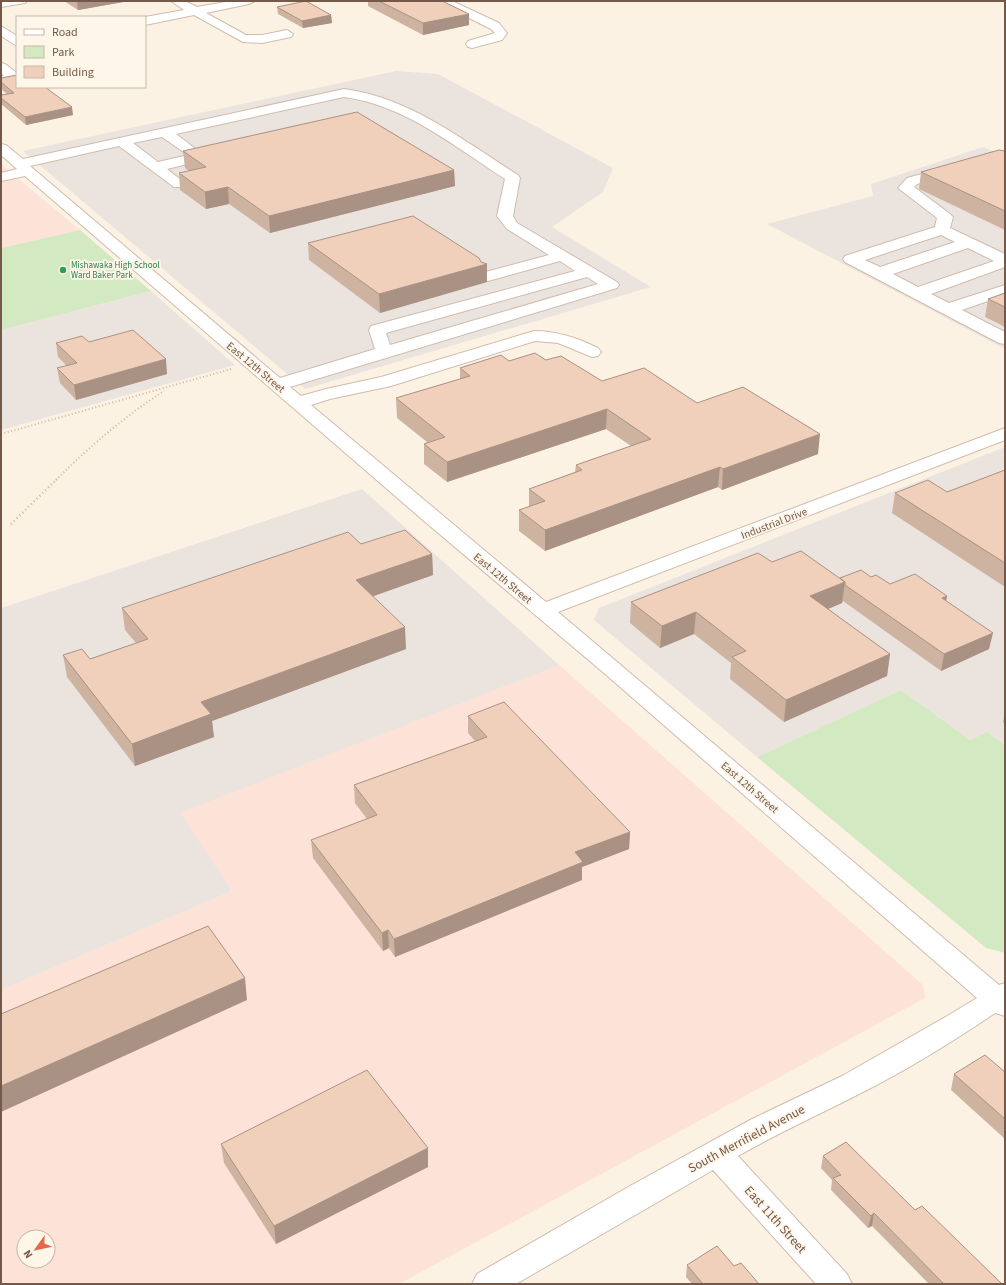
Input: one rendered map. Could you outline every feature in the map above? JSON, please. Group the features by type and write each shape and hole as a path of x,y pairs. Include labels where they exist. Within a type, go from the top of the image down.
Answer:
{"street":[{"path":"1,4 21,1"},
{"path":"177,1 194,12 243,38 262,39 287,34"},
{"path":"146,21 249,1"},
{"path":"443,1 495,26 501,33 498,37 472,44"},
{"path":"1,30 13,45"},
{"path":"1,67 15,78 1,80"},
{"path":"1,177 24,168 164,132 344,93 366,96 412,113 514,178 505,216 512,226 611,285 277,385"},
{"path":"156,167 198,156 164,132"},
{"path":"122,142 179,184"},
{"name":"East 12th Street","path":"1,148 250,363 1002,999"},
{"path":"942,230 945,217 905,188 912,181 988,160 1005,162"},
{"path":"1005,261 942,230 851,259 1005,339"},
{"path":"879,273 970,244"},
{"path":"488,276 562,256"},
{"path":"917,293 1005,261"},
{"path":"384,352 377,330 588,272"},
{"path":"948,309 1005,290"},
{"path":"298,403 326,394 385,382 534,336 559,338 570,341 592,352"},
{"name":"Industrial Drive","path":"542,611 1005,434"},
{"name":"South Merrifield Avenue","path":"488,1284 763,1127 852,1084 1002,999"},
{"name":"East 11th Street","path":"717,1153 836,1284"}],"path":[{"path":"1,434 168,388 250,363"},
{"path":"11,524 74,462 139,407 168,388"}],"shaded area":[{"path":"396,71 438,74 613,168 603,192 552,227 651,287 305,389 23,151"},
{"path":"983,147 1005,156 1005,349 767,224 873,196 871,184"},
{"path":"1,164 33,191 80,230 1,248"},
{"path":"151,291 235,365 1,430 1,330"},
{"path":"1005,447 1005,745 987,732 970,740 901,690 757,757 594,620 599,608"},
{"path":"362,489 559,665 180,813 232,891 1,990 1,608"},
{"path":"559,665 923,985 925,998 399,1284 1,1284 1,990 232,891 179,813"}],"green space":[{"name":"Mishawaka High School Ward Baker Park","path":"80,230 151,291 1,330 1,248"},
{"path":"901,690 970,740 987,732 1005,745 1005,953 986,948 757,757"}],"building":[{"path":"306,1 331,15 302,21 277,7"},
{"path":"379,1 442,1 469,14 423,23"},
{"path":"16,75 16,88 46,88 72,107 25,117 1,98 1,95 14,93 1,82 1,78"},
{"path":"357,112 454,170 269,216 228,187 205,192 179,173 206,167 183,151"},
{"path":"999,150 1005,151 1005,211 921,172"},
{"path":"413,216 479,258 481,262 487,264 379,294 308,243"},
{"path":"1005,293 1005,307 988,299"},
{"path":"133,330 166,359 74,385 57,368 77,363 56,343 82,336 89,342"},
{"path":"535,353 546,360 561,356 602,381 644,368 697,403 743,387 820,434 723,469 720,467 545,530 519,510 545,501 529,489 582,470 576,465 651,439 607,409 447,462 424,444 445,437 396,398 470,376 460,368 501,355 509,361"},
{"path":"1005,470 1005,563 895,493 928,480 947,492"},
{"path":"405,530 432,554 356,580 405,627 201,702 211,714 132,744 63,655 82,649 90,659 148,639 122,608 348,532 361,544"},
{"path":"801,551 845,582 810,596 890,654 786,700 732,657 746,651 696,612 662,626 631,602 758,553 772,562"},
{"path":"861,570 871,577 876,575 890,584 915,574 947,596 942,598 993,633 944,654 845,585 845,582 840,578"},
{"path":"504,702 630,832 575,852 583,862 394,939 388,930 382,933 311,840 377,815 354,785 487,737 468,716"},
{"path":"208,926 245,978 1,1086 1,1014"},
{"path":"985,1055 1005,1072 1005,1119 954,1074"},
{"path":"367,1070 428,1148 274,1226 221,1144"},
{"path":"846,1142 915,1210 922,1206 1002,1284 944,1284 874,1213 871,1216 833,1178 841,1175 823,1156"},
{"path":"717,1246 734,1266 741,1263 759,1284 703,1284 687,1265"}],"place":[{"name":"Mishawaka High School Ward Baker Park","path":"63,270"}]}
